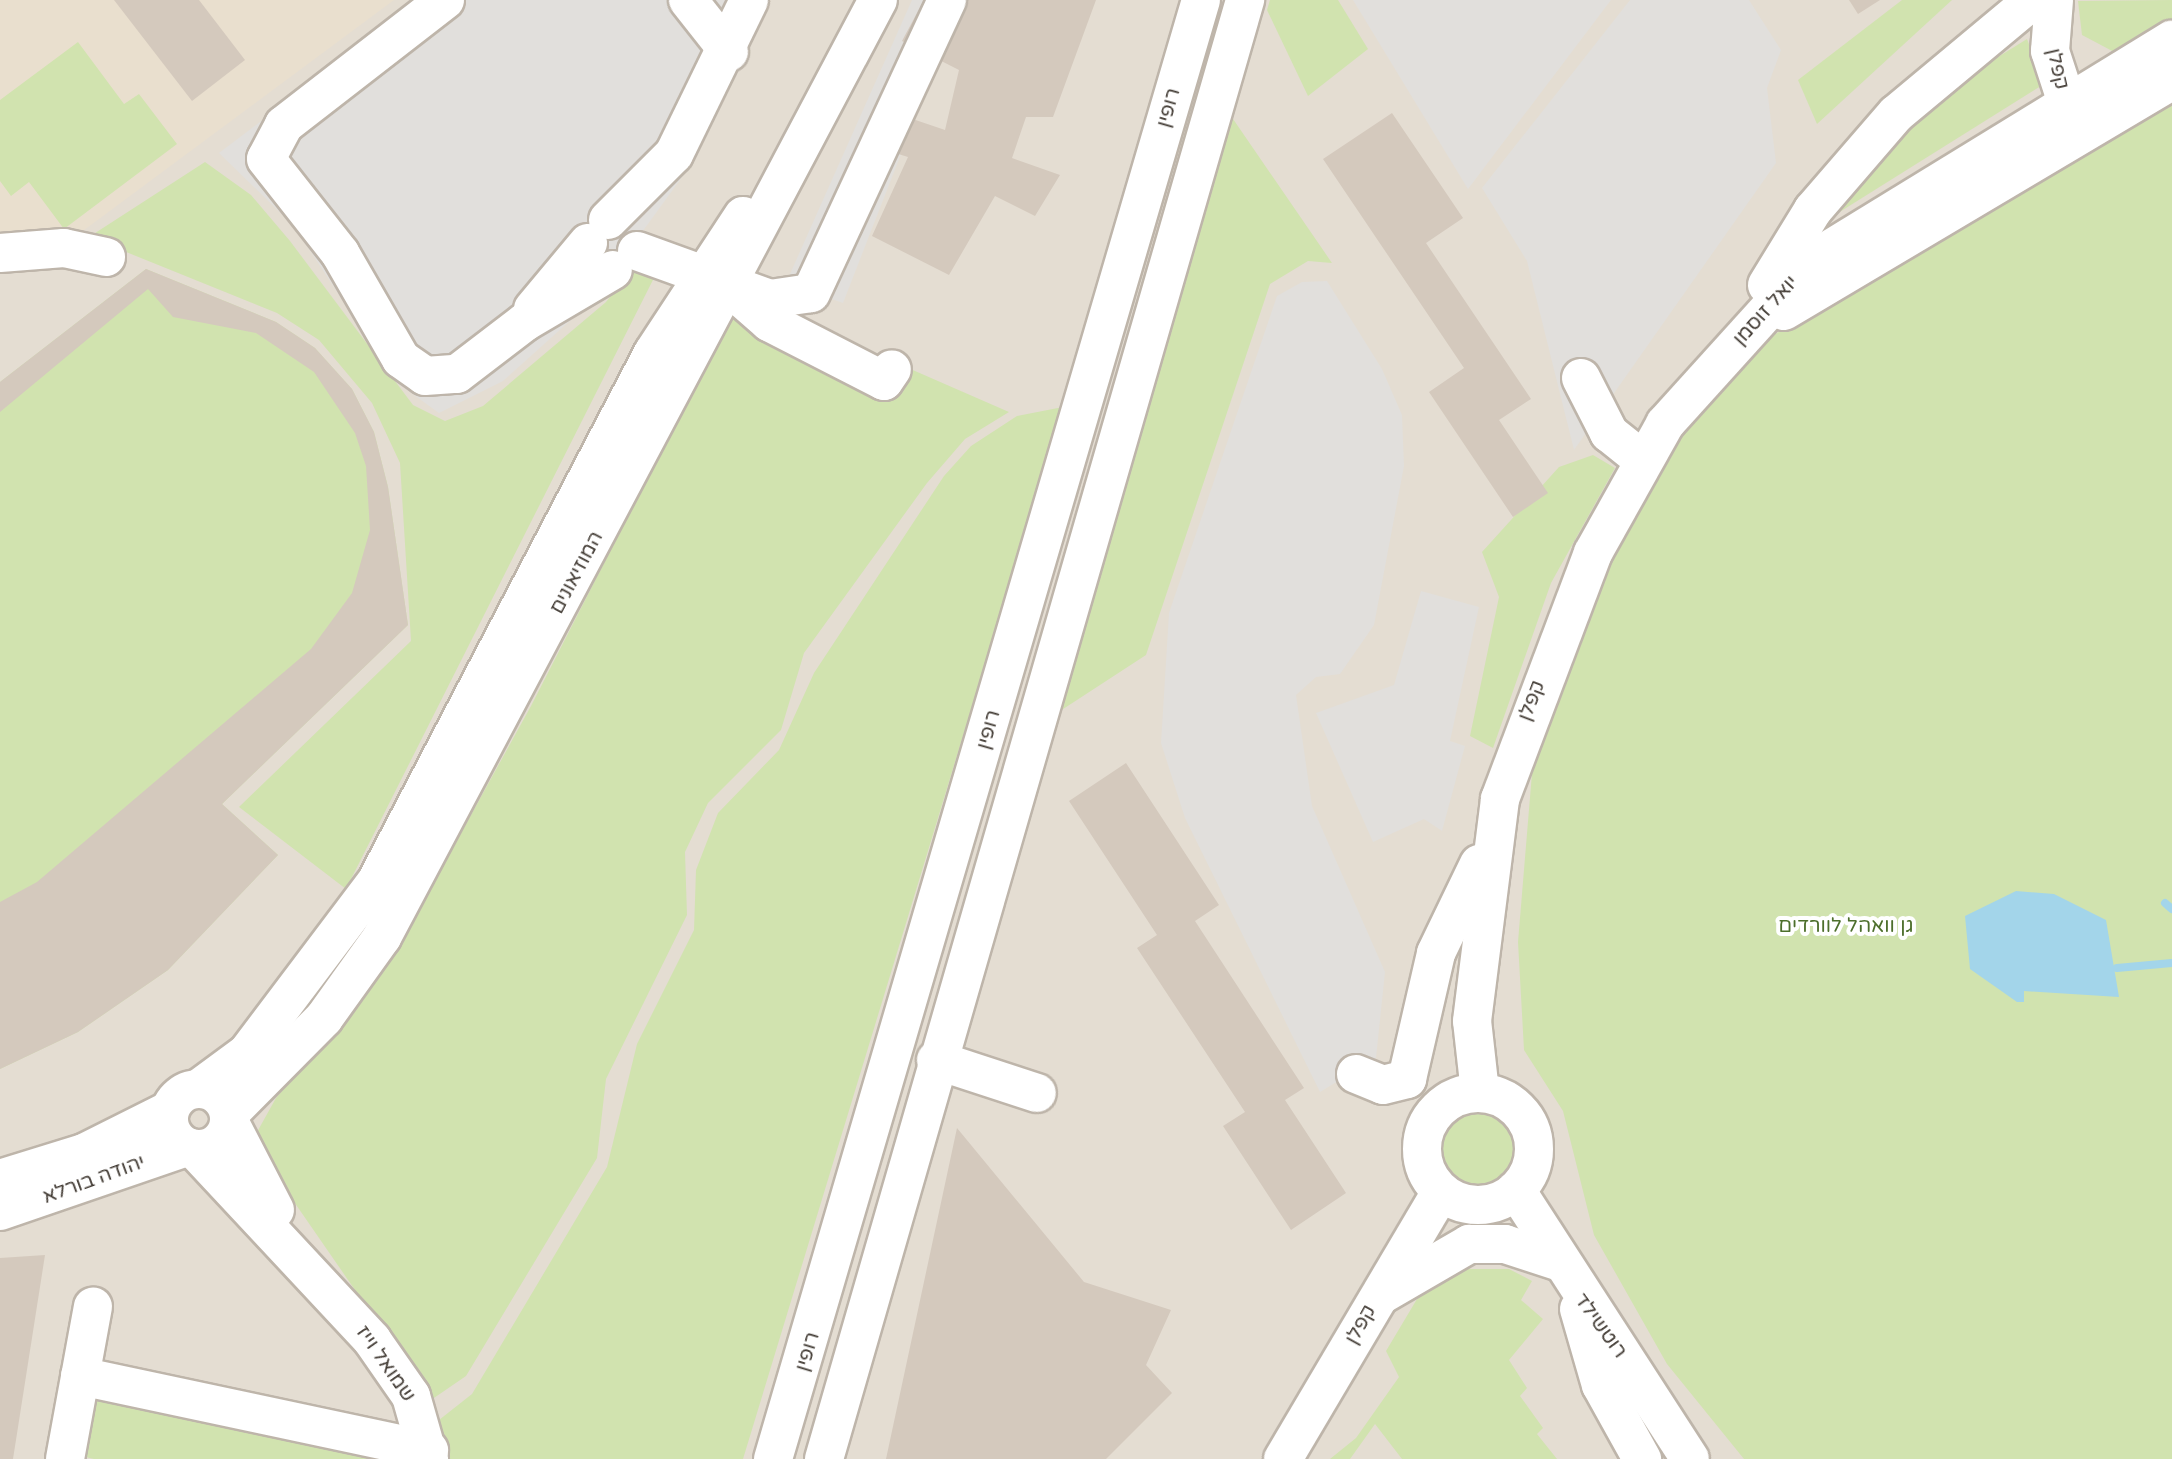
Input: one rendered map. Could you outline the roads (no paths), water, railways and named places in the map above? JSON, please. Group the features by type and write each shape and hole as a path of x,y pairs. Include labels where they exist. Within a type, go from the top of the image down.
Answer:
{"street":[{"path":"445,0 284,125 266,159 340,253 401,359 425,376 457,374 525,322 625,260 716,280 781,300 816,289 947,0"},
{"path":"688,0 729,52"},
{"path":"525,322 598,231 674,154 729,52 749,0"},
{"name":"המוזיאונים","path":"230,1119 324,1018 382,937 716,280 854,0"},
{"name":"המוזיאונים","path":"184,1099 247,1053 376,882 653,353 716,280 878,0"},
{"name":"רופין","path":"773,1459 1201,0"},
{"name":"רופין","path":"824,1459 936,1060 1245,0"},
{"path":"1721,361 1813,210 1867,145 2033,0"},
{"name":"קפלן","path":"2054,0 2050,51 2072,120"},
{"name":"יואל זוסמן","path":"1721,361 1768,320 2072,120 2123,69 2172,40"},
{"path":"2050,51 2085,66 2123,69"},
{"name":"יואל זוסמן","path":"2072,120 2172,81"},
{"path":"598,231 632,227 625,260"},
{"path":"0,253 64,248 106,257"},
{"path":"716,280 789,334 884,381 892,369"},
{"name":"קפלן","path":"1480,1092 1472,1021 1491,841 1552,648 1643,460 1721,361"},
{"path":"1581,378 1609,433 1643,460"},
{"path":"1421,1141 1448,1100 1480,1092 1511,1103 1531,1129 1533,1162 1516,1190 1487,1205 1441,1192 1425,1169 1421,1141 1356,1074 1398,1085 1412,1071 1436,953 1491,841"},
{"path":"936,1060 1037,1093"},
{"path":"222,1098 230,1119 221,1141 191,1148 170,1128 184,1099 222,1098"},
{"name":"יהודה בורלא","path":"0,1179 84,1153 184,1099"},
{"name":"שמואל וייז","path":"230,1119 320,1279"},
{"name":"יהודה בורלא","path":"0,1211 191,1148"},
{"name":"שמואל וייז","path":"191,1148 320,1279 411,1396 429,1455"},
{"name":"רוטשילד","path":"1516,1190 1566,1274 1690,1459"},
{"name":"קפלן","path":"1283,1459 1441,1192"},
{"path":"1376,1299 1469,1244 1505,1244 1566,1274 1601,1385 1642,1459"},
{"path":"65,1459 93,1307"},
{"path":"80,1376 429,1455"}],"water":[{"path":"2016,891 2054,894 2106,920 2119,997 2024,991 2024,1002 2017,1002 1970,969 1965,916"}],"waterway":[{"path":"2165,903 2172,909"},
{"path":"2117,968 2172,963"}],"park label":[{"name":"גן וואהל לוורדים","path":"1846,926"}]}
